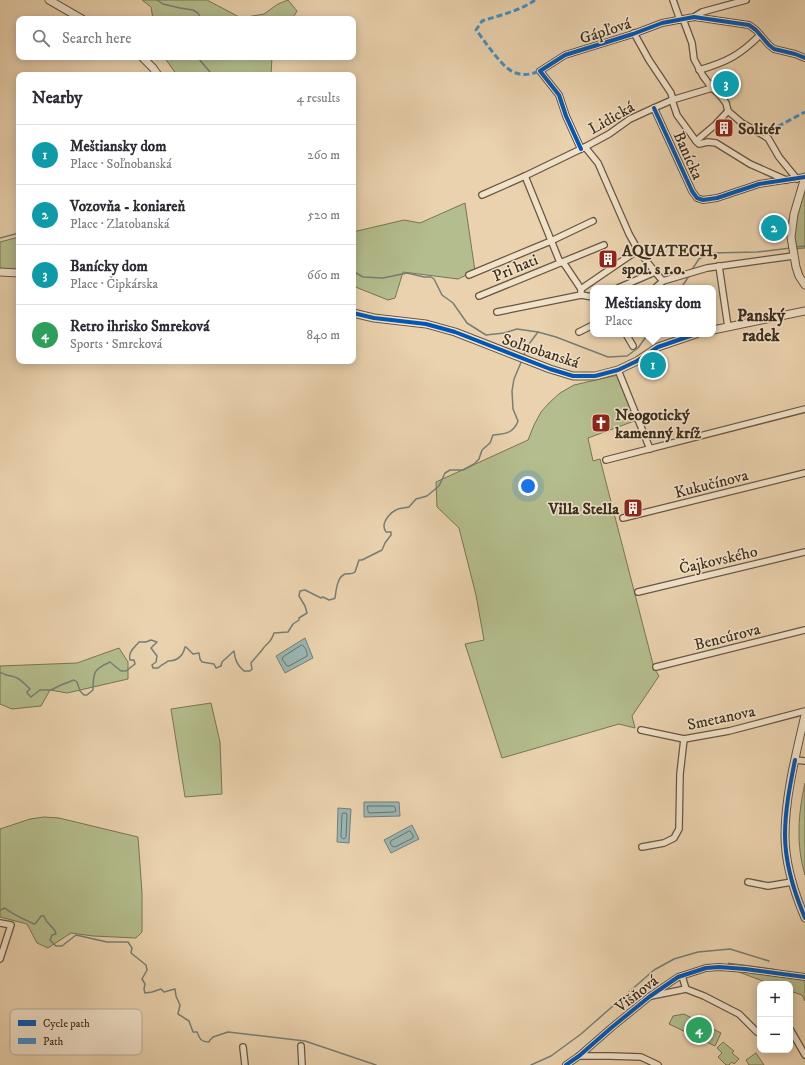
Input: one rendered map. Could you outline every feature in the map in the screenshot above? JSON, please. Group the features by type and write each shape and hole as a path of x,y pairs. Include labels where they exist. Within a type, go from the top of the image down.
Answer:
{"street":[{"path":"49,0 77,16"},
{"path":"673,0 692,43 694,59 703,76 726,103 728,111 742,124 768,138 780,157 797,178"},
{"name":"Gápľová","path":"694,17 702,12 746,0"},
{"name":"Gápľová","path":"583,148 566,116 559,95 540,71 565,55 662,23 694,17 749,25 756,30 774,49 805,58"},
{"name":"Gápľová","path":"634,33 648,60 671,93 677,115 696,141"},
{"path":"699,70 723,63 735,56 760,35"},
{"path":"145,60 156,72"},
{"name":"Lidická","path":"482,195 583,148 609,134 630,119 673,100 712,88"},
{"name":"Banícka","path":"654,108 692,191 697,198 703,200 717,198 759,184 805,177"},
{"path":"728,111 715,125 696,141 700,144 708,142 716,143 750,164 786,180"},
{"path":"583,148 598,163 628,234 654,272 663,281"},
{"name":"Pri hati","path":"525,176 559,260 562,262 581,292"},
{"path":"805,177 794,214 791,239 793,254 799,276 805,285"},
{"name":"Pri hati","path":"469,275 551,241 593,221"},
{"name":"Pri hati","path":"479,296 604,245"},
{"path":"590,285 638,250"},
{"path":"658,285 663,281 707,268 793,254"},
{"path":"719,266 728,327"},
{"path":"0,272 16,273"},
{"path":"625,285 654,272"},
{"path":"497,312 581,292 590,285"},
{"path":"581,292 590,296"},
{"path":"716,329 805,311"},
{"name":"Soľnobanská","path":"356,314 374,318 426,324 455,332 550,369 573,376 595,376 618,370 658,347 687,337"},
{"path":"579,332 590,326"},
{"path":"628,337 633,346"},
{"path":"618,370 650,449"},
{"path":"606,460 805,409"},
{"name":"Kukučínova","path":"623,518 805,474"},
{"name":"Čajkovského","path":"638,592 805,552"},
{"name":"Bencúrova","path":"656,667 805,630"},
{"name":"Smetanova","path":"641,730 684,739 729,731 805,711"},
{"path":"805,715 786,809 785,836 786,853 792,882 805,918"},
{"path":"642,847 664,843 674,838 679,829 680,774 684,739"},
{"path":"795,760 805,762"},
{"path":"748,882 768,886 792,882"},
{"path":"0,923 11,925 0,958"},
{"name":"Višňová","path":"566,1065 579,1056 649,997 678,977 706,968 719,967 805,977"},
{"path":"682,976 686,989"},
{"path":"649,997 686,989 704,996 739,1014 757,1032"},
{"path":"793,1034 805,1055"},
{"path":"301,1046 302,1065"},
{"path":"243,1047 245,1065"},
{"path":"579,1056 641,1057 658,1065"}],"green space":[{"path":"142,0 207,0 237,16 152,16 151,7"},
{"path":"288,0 297,11 294,16 252,16 264,14 278,4"},
{"path":"166,60 272,60 271,72 175,72"},
{"path":"805,185 805,248 791,249 787,226 796,197"},
{"path":"465,203 475,271 458,279 403,272 395,298 388,300 356,287 356,231 404,220 420,223"},
{"path":"16,238 16,273 0,272 0,242"},
{"path":"618,375 637,420 588,438 593,461 600,459 654,668 659,676 632,716 635,728 619,724 502,758 465,644 484,640 476,595 459,528 437,507 436,482 528,440 541,412 560,393 574,385"},
{"path":"119,648 128,662 128,679 67,693 50,690 41,706 12,709 0,704 0,666 77,663"},
{"path":"211,703 220,742 222,794 185,797 171,709"},
{"path":"805,783 805,875 800,852 799,829"},
{"path":"44,817 59,818 138,837 142,893 142,932 136,938 93,936 71,933 48,948 37,943 27,924 0,917 0,829 30,819"},
{"path":"728,963 773,969 805,977 805,1001 802,995 793,992 793,981 763,981 736,971"},
{"path":"684,1014 721,1033 715,1046 669,1024 673,1016"},
{"path":"723,1042 734,1051 732,1053 739,1059 734,1064 732,1062 729,1065 726,1065 718,1057 722,1053 717,1048"},
{"path":"756,1053 764,1065 749,1065 746,1060"}],"water":[{"path":"305,638 313,658 285,673 276,656"},
{"path":"364,802 399,802 400,816 364,817"},
{"path":"338,808 351,809 349,843 337,842"},
{"path":"412,825 419,839 391,853 384,840"}],"waterway":[{"path":"157,0 163,4 193,10 200,16"},
{"path":"200,60 210,72"},
{"path":"0,238 16,234"},
{"path":"795,247 805,246"},
{"path":"691,271 699,259 710,253 757,252 791,248"},
{"path":"356,273 363,277 383,278 407,273 431,277 434,279 442,295 453,303 467,323 486,335 504,333 517,329 538,332 556,337 608,357 627,356 638,348 646,337"},
{"path":"683,285 689,276"},
{"path":"523,357 529,344 538,332"},
{"path":"0,673 20,680 30,689 27,692 31,697 40,690 51,690 74,680 77,682 80,691 84,695 87,695 93,690 93,679 98,669 110,662 121,671 126,671 135,664 134,660 130,660 133,648 139,642 151,640 157,642 151,648 157,656 156,662 152,665 153,668 158,668 168,661 177,659 186,647 193,654 199,653 202,662 214,664 216,668 221,666 222,662 234,651 236,660 240,667 244,671 250,671 252,669 251,663 270,642 274,633 288,632 293,624 307,613 299,596 300,591 305,590 321,598 323,597 329,600 335,598 337,584 340,578 345,574 355,572 359,560 382,550 391,535 391,532 386,532 384,527 385,521 390,514 397,509 409,507 416,499 427,496 439,486 445,473 450,470 463,470 474,464 479,459 482,450 490,443 493,435 505,433 514,428 518,421 513,409 512,391 514,379 522,360"},
{"path":"0,910 5,908 15,915 34,924 41,916 44,916 56,932 56,934 52,935 50,940 56,946 62,946 76,935 107,942 128,942 132,948 131,953 146,965 147,970 142,979 145,984 145,993 161,989 164,992 175,989 180,1005 178,1014 189,1021 193,1032 197,1032 202,1041 209,1042 213,1037 228,1032 305,1041 376,1065"},
{"path":"531,1065 551,1056 581,1034 654,970 674,959 698,952 730,949 769,961"}],"marked path":[{"path":"535,0 516,10 482,21 476,30 500,61 511,71 519,74 531,74 540,71"},
{"path":"762,135 805,112"}],"cycle path":[{"path":"581,149 566,116 559,95 540,71 565,55 633,34 662,23 694,17 749,25 756,30 774,49 805,58"},
{"path":"654,108 692,191 697,198 703,200 717,198 759,184 805,177"},
{"path":"356,314 374,318 426,324 455,332 550,369 573,376 595,376 618,370 637,361 658,347 687,337"},
{"path":"795,760 787,807 785,846 791,878 805,918"},
{"path":"566,1065 579,1056 649,997 678,977 706,968 719,967 805,977"}],"place":[{"name":"Banícky dom","path":"726,84"},
{"name":"Solitér","path":"724,128"},
{"name":"Vozovňa - koniareň","path":"774,228"},
{"name":"AQUATECH, spol. s r.o.","path":"608,259"},
{"name":"Meštiansky dom","path":"653,365"},
{"name":"Neogotický kamenný kríž","path":"601,423"},
{"name":"Villa Stella","path":"633,508"},
{"name":"Retro ihrisko Smreková","path":"699,1030"}],"district":[{"name":"Panský radek","path":"761,325"}]}
